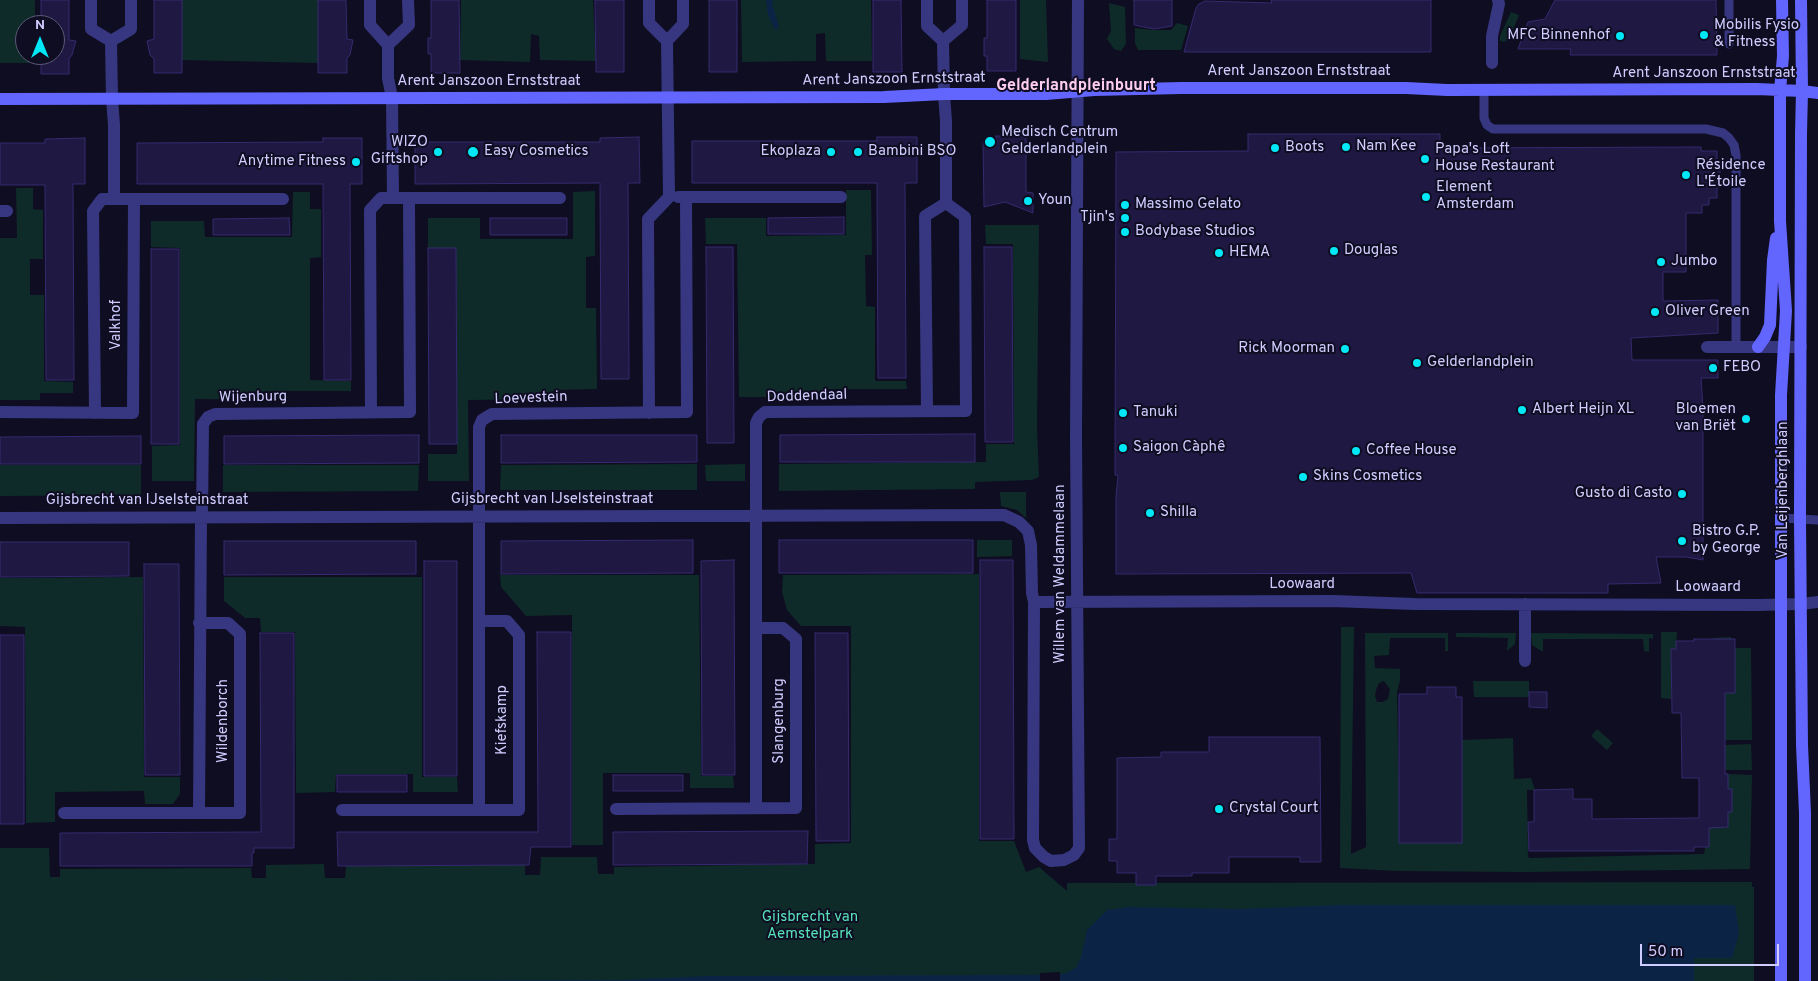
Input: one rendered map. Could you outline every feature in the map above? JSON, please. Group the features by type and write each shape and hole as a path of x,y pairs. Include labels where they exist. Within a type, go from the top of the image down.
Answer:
{"street":[{"path":"91,0 91,29 111,41"},
{"path":"111,41 131,29 131,0"},
{"path":"370,0 370,25 388,45 388,78 392,98 393,198"},
{"path":"388,45 409,25 408,0"},
{"path":"649,0 649,23 667,41"},
{"path":"650,413 648,219 668,197 667,41 683,24 683,0"},
{"path":"927,0 927,26 943,41 946,121 946,203 925,216 927,411"},
{"path":"943,41 962,25 962,0"},
{"name":"Willem van Weldammelaan","path":"1034,602 1033,840 1035,848 1044,857 1051,861 1064,860 1074,855 1079,848 1076,438 1078,0"},
{"path":"1492,63 1492,36 1499,4 1498,0"},
{"name":"Van Leijenberghlaan","path":"1781,981 1781,395 1786,311 1780,221 1780,91 1783,56 1782,0"},
{"name":"Van Leijenberghlaan","path":"1801,0 1800,518 1802,745 1805,813 1804,981"},
{"path":"111,41 114,199"},
{"name":"Arent Janszoon Ernststraat","path":"0,99 884,98 944,94 1046,94 1181,88 1757,89 1818,93"},
{"path":"668,197 841,197"},
{"name":"Loevestein","path":"479,516 479,427 482,420 492,414 687,412 686,197"},
{"path":"371,412 370,210 381,198 560,198"},
{"name":"Wijenburg","path":"201,516 203,424 208,417 215,414 410,412 409,198"},
{"name":"Valkhof","path":"96,413 93,211 102,199 283,199"},
{"name":"Valkhof","path":"0,412 133,413 134,199"},
{"name":"Doddendaal","path":"757,515 756,423 765,412 966,411 964,217 946,203"},
{"name":"Van Leijenberghlaan","path":"1758,347 1770,325 1773,260 1780,221"},
{"path":"1707,347 1801,347"},
{"name":"Gijsbrecht van IJselsteinstraat","path":"0,518 998,514 1019,522 1028,532 1031,545 1032,593 1034,602"},
{"name":"Slangenburg","path":"756,808 757,515"},
{"name":"Wildenborch","path":"199,813 201,516"},
{"name":"Kiefskamp","path":"479,516 479,810"},
{"name":"Loowaard","path":"1034,602 1341,601 1414,604 1781,605 1818,602"},
{"path":"1525,604 1526,660"},
{"name":"Kiefskamp","path":"342,810 519,810 519,635 507,621 479,621"},
{"name":"Wildenborch","path":"64,813 240,813 240,634 228,623 199,623"},
{"name":"Slangenburg","path":"616,809 796,808 796,639 783,628 756,628"}],"lane":[{"path":"1729,0 1729,44"},
{"path":"1484,90 1484,118 1487,125 1493,129 1706,129 1722,133 1729,138 1734,145 1736,156 1736,347"},
{"path":"1782,518 1818,520"}],"green space":[{"path":"0,0 35,0 35,15 15,15 15,63 0,63"},
{"path":"182,0 318,0 318,63 182,60"},
{"path":"461,0 593,0 596,61 540,60 539,36 531,34 530,62 460,60"},
{"path":"741,0 871,0 872,61 826,61 825,33 816,34 816,61 742,62"},
{"path":"1020,0 1046,0 1048,62 1020,59"},
{"path":"1109,3 1125,7 1126,44 1121,51 1114,49 1107,39 1111,31"},
{"path":"1511,12 1519,15 1509,39 1504,42 1500,41 1500,36"},
{"path":"1177,23 1188,26 1181,50 1138,50 1135,43 1135,28 1171,30"},
{"path":"16,188 33,188 33,209 43,210 43,259 30,259 30,295 44,295 44,381 73,382 73,393 40,393 40,400 0,400 0,238 17,238"},
{"path":"846,190 871,190 872,255 865,255 866,306 875,307 875,381 906,381 907,389 828,389 828,397 739,397 737,244 706,244 705,218 766,218 766,236 846,235"},
{"path":"595,191 595,256 586,257 586,308 596,308 597,389 553,390 553,399 468,400 469,481 428,481 428,454 457,454 456,248 428,248 428,218 480,218 480,239 573,239 573,192"},
{"path":"293,192 310,192 310,209 321,209 321,257 310,258 310,380 351,381 351,391 280,391 280,400 195,399 194,481 152,481 152,446 180,445 180,248 151,247 151,221 204,221 205,237 292,237"},
{"path":"985,225 1039,225 1037,430 1039,477 1032,480 975,482 975,489 779,491 779,464 986,462 986,444 1014,444 1013,244 986,244"},
{"path":"697,464 697,490 500,490 501,465"},
{"path":"745,464 745,481 706,481 705,465"},
{"path":"0,465 141,465 141,495 0,496"},
{"path":"223,465 419,465 418,491 223,492"},
{"path":"1000,492 1026,492 1026,518 1017,510 1001,506"},
{"path":"977,540 1012,540 1012,556 977,557"},
{"name":"Gijsbrecht van Aemstelpark","path":"979,574 979,841 1014,841 1026,872 1039,867 1067,891 1067,883 1752,882 1752,887 1754,887 1754,981 0,981 0,848 49,848 50,877 60,877 60,869 251,868 252,878 266,878 266,865 324,864 325,878 345,878 346,866 525,863 525,875 540,875 541,857 597,857 598,874 614,874 614,867 815,864 815,844 851,843 851,626 801,626 787,610 782,592 783,575"},
{"path":"500,575 699,575 701,776 733,776 734,788 690,788 690,773 603,773 603,845 572,845 572,615 526,616 501,587"},
{"path":"143,577 144,777 180,777 180,794 173,804 145,804 144,791 55,792 55,822 26,823 25,627 0,626 0,578"},
{"path":"224,577 422,577 422,777 457,777 458,792 413,792 413,774 336,774 335,792 296,793 295,632 261,632 260,618 245,618 224,601"},
{"path":"1341,627 1354,627 1351,854 1366,847 1365,633 1448,633 1448,651 1445,651 1445,638 1390,638 1389,655 1374,656 1375,668 1400,669 1397,693 1400,843 1462,843 1462,740 1513,738 1514,779 1531,778 1535,790 1527,790 1528,857 1530,858 1704,854 1709,827 1728,827 1728,774 1752,775 1750,869 1525,872 1397,871 1340,868","holes":["1384,681 1390,689 1388,699 1383,702 1377,702 1375,696 1379,683"]},
{"path":"1661,632 1677,632 1676,649 1671,650 1671,699 1661,698"},
{"path":"1456,633 1516,633 1515,644 1507,651 1508,638 1456,637"},
{"path":"1531,633 1653,634 1653,639 1649,638 1649,652 1644,651 1643,639 1543,639 1543,652 1532,645"},
{"path":"1731,637 1733,648 1751,648 1752,740 1725,740 1724,712 1713,638"},
{"path":"1473,681 1529,681 1529,697 1474,697"},
{"path":"1597,729 1613,743 1607,750 1591,736"},
{"path":"1751,744 1752,770 1720,770 1725,745"}],"water":[{"path":"766,0 773,0 772,3 779,27 775,30 768,15"},
{"path":"1339,905 1735,905 1739,934 1732,958 1694,958 1694,981 0,981 620,980 711,976 1064,974 1076,968 1081,957 1087,930 1107,910 1129,907 1241,909"}],"pier":[{"path":"1060,972 1060,981 1040,981 1040,973"}],"building":[{"path":"41,0 69,0 69,40 76,41 69,59 69,74 41,74 41,65 65,65 65,15 41,15"},
{"path":"154,0 182,0 182,73 154,73 154,59 150,55 147,41 154,39"},
{"path":"318,0 346,0 347,39 353,40 350,55 347,58 347,73 318,73"},
{"path":"431,0 459,0 460,73 431,73 431,54 428,54 428,38 431,38"},
{"path":"595,0 624,0 624,72 596,72"},
{"path":"709,0 737,0 737,72 709,72"},
{"path":"873,0 901,0 902,72 873,72"},
{"path":"987,0 1016,0 1016,71 987,71 987,56 984,56 984,38 987,38"},
{"path":"1134,0 1172,0 1172,26 1154,29 1134,25"},
{"path":"1271,0 1431,0 1431,52 1184,52 1196,8 1199,4 1205,1 1272,3"},
{"name":"MFC Binnenhof","path":"1555,0 1716,0 1717,55 1570,55 1571,49 1518,49 1528,22 1545,19"},
{"name":"Gelderlandplein","path":"1248,134 1440,134 1440,148 1701,147 1701,151 1717,151 1717,163 1720,163 1720,187 1717,187 1717,198 1709,198 1709,205 1702,205 1702,213 1686,213 1686,272 1663,272 1663,301 1718,300 1718,333 1631,338 1632,360 1718,360 1718,378 1701,378 1703,407 1703,560 1686,557 1656,557 1661,583 1608,584 1608,593 1417,593 1411,573 1116,574 1116,497 1118,475 1115,475 1116,152 1248,151"},
{"path":"996,136 1026,136 1026,192 1033,193 1033,213 1005,202 984,207 983,143 984,140 996,140"},
{"path":"639,137 640,183 628,183 629,379 601,379 600,183 415,184 415,142 600,142 600,138"},
{"path":"877,137 917,137 917,183 905,183 906,378 878,378 877,183 692,183 692,141 877,141"},
{"path":"85,138 85,184 73,184 74,380 46,380 45,185 0,185 0,143 45,143 45,139"},
{"path":"323,138 362,138 362,184 350,184 351,380 324,380 323,184 137,184 137,143 323,142"},
{"path":"844,217 844,234 768,234 768,218"},
{"path":"289,218 290,235 213,235 213,219"},
{"path":"490,218 567,218 567,235 490,235"},
{"path":"706,247 733,247 734,443 707,443"},
{"path":"984,247 1012,247 1013,442 985,442"},
{"path":"428,248 456,248 457,444 429,444"},
{"path":"151,249 179,249 179,444 151,444"},
{"path":"975,434 975,462 780,462 780,435"},
{"path":"419,435 419,463 224,464 224,436"},
{"path":"501,435 697,435 697,462 501,463"},
{"path":"141,436 141,464 0,464 0,437"},
{"path":"693,540 693,573 501,574 501,541"},
{"path":"779,540 973,540 973,573 779,573"},
{"path":"224,541 416,541 416,574 224,575"},
{"path":"0,542 129,542 129,576 0,577"},
{"path":"734,560 735,775 702,775 701,561"},
{"path":"980,560 1013,560 1014,839 980,839"},
{"path":"424,561 457,561 457,776 424,776"},
{"path":"144,564 179,564 180,775 145,775"},
{"path":"537,632 571,632 571,847 531,847 529,865 338,866 337,832 538,832"},
{"path":"260,633 294,633 294,848 254,848 252,866 60,866 60,833 261,832"},
{"path":"815,633 848,633 849,841 816,841"},
{"path":"0,635 24,635 24,824 0,824"},
{"path":"1694,639 1735,639 1735,693 1725,693 1725,774 1728,774 1728,789 1732,789 1732,812 1728,812 1728,827 1709,828 1709,847 1694,847 1694,851 1529,851 1528,822 1534,822 1534,790 1573,789 1573,799 1592,799 1592,819 1699,818 1699,778 1682,778 1681,713 1672,713 1671,649 1676,649 1676,641 1694,641"},
{"path":"1427,687 1456,687 1456,697 1462,697 1462,843 1399,843 1399,694 1427,694"},
{"path":"1529,692 1547,692 1547,708 1529,707"},
{"name":"Crystal Court","path":"1209,737 1320,737 1321,862 1300,862 1300,857 1229,857 1229,873 1192,873 1192,876 1156,876 1156,885 1136,885 1136,873 1117,873 1117,861 1109,861 1109,839 1117,839 1117,758 1161,757 1161,752 1209,752"},
{"path":"337,775 407,775 407,792 337,792"},
{"path":"613,775 683,775 683,791 613,791"},
{"path":"808,831 807,864 613,865 613,832"}],"place":[{"name":"Mobilis Fysio & Fitness","path":"1704,35"},
{"name":"MFC Binnenhof","path":"1620,36"},
{"name":"Medisch Centrum Gelderlandplein","path":"990,142"},
{"name":"Nam Kee","path":"1346,147"},
{"name":"Boots","path":"1275,148"},
{"name":"WIZO Giftshop","path":"438,152"},
{"name":"Easy Cosmetics","path":"473,152"},
{"name":"Ekoplaza","path":"831,152"},
{"name":"Bambini BSO","path":"858,152"},
{"name":"Papa's Loft House Restaurant","path":"1425,159"},
{"name":"Anytime Fitness","path":"356,162"},
{"name":"Résidence L'Étoile","path":"1686,175"},
{"name":"Element Amsterdam","path":"1426,197"},
{"name":"Youn","path":"1028,201"},
{"name":"Massimo Gelato","path":"1125,205"},
{"name":"Tjin's","path":"1125,218"},
{"name":"Bodybase Studios","path":"1125,232"},
{"name":"Douglas","path":"1334,251"},
{"name":"HEMA","path":"1219,253"},
{"name":"Jumbo","path":"1661,262"},
{"name":"Oliver Green","path":"1655,312"},
{"name":"Rick Moorman","path":"1345,349"},
{"name":"Gelderlandplein","path":"1417,363"},
{"name":"FEBO","path":"1713,368"},
{"name":"Albert Heijn XL","path":"1522,410"},
{"name":"Tanuki","path":"1123,413"},
{"name":"Bloemen van Briët","path":"1746,419"},
{"name":"Saigon Càphê","path":"1123,448"},
{"name":"Coffee House","path":"1356,451"},
{"name":"Skins Cosmetics","path":"1303,477"},
{"name":"Gusto di Casto","path":"1682,494"},
{"name":"Shilla","path":"1150,513"},
{"name":"Bistro G.P. by George","path":"1682,541"},
{"name":"Crystal Court","path":"1219,809"}],"district":[{"name":"Gelderlandpleinbuurt","path":"1076,87"}]}
